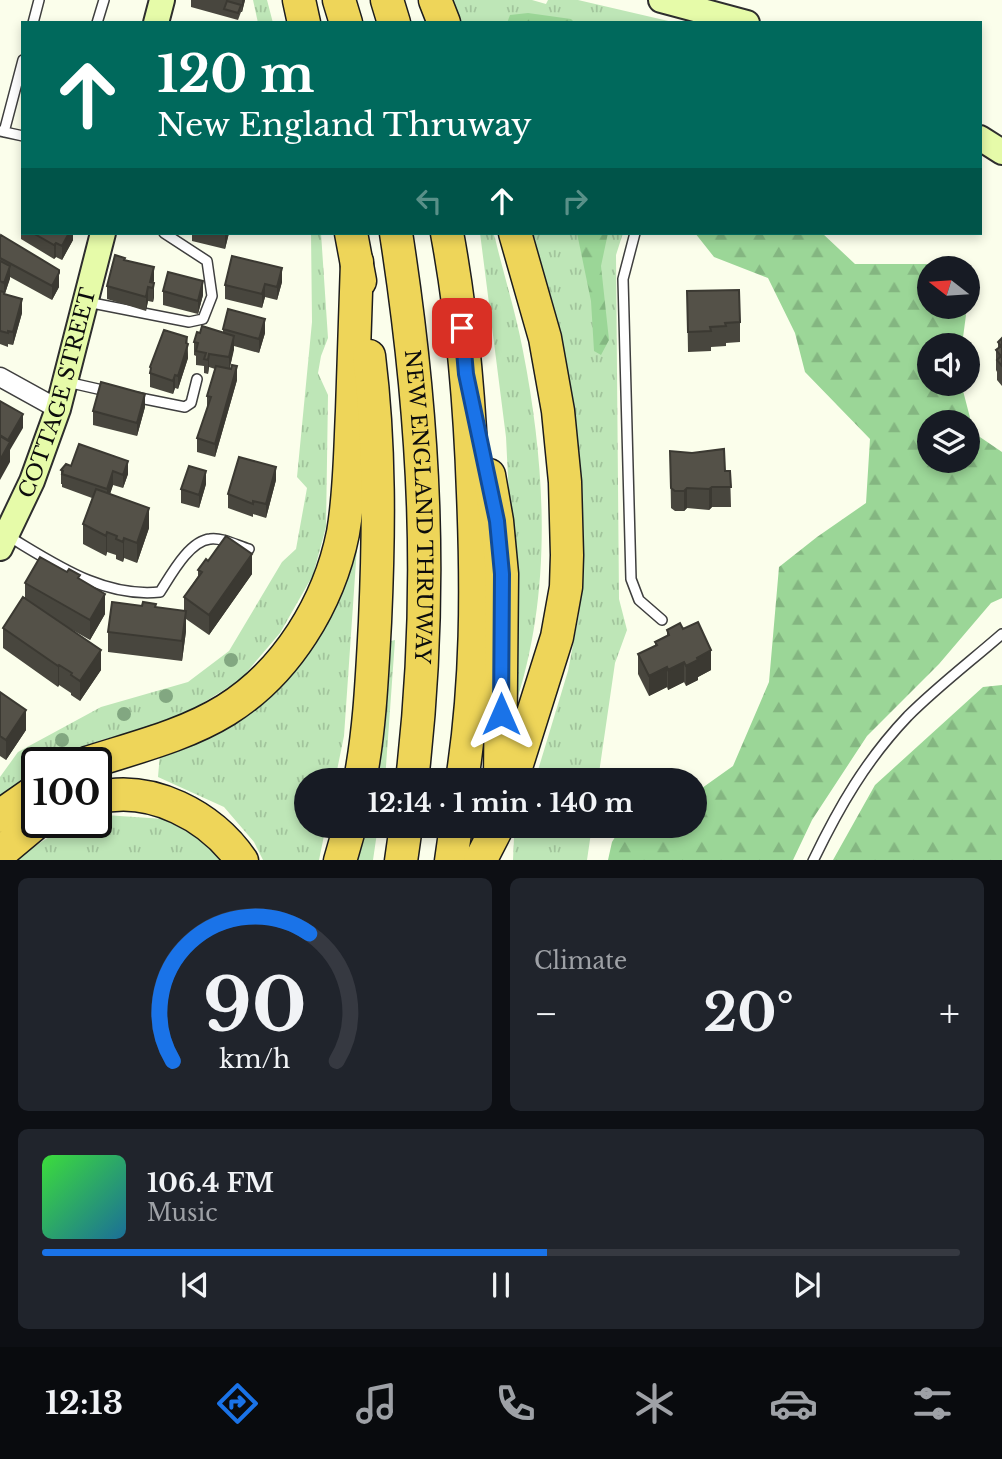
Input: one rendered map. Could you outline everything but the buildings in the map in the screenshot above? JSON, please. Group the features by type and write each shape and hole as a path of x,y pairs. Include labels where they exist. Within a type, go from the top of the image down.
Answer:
{"highway":[{"path":"299,0 304,21"},
{"path":"339,0 345,21"},
{"path":"387,0 393,21"},
{"path":"435,0 443,21"},
{"name":"NEW ENGLAND THRUWAY","path":"396,235 417,391 425,525 423,664 413,768"},
{"path":"447,235 457,287 466,374 472,454 477,604 463,768"},
{"path":"516,235 545,338 558,411 566,504 567,555 563,609 557,637 516,768"},
{"path":"112,754 184,730 226,710 266,678 301,636 327,586 343,530 348,480 354,247"},
{"path":"354,247 375,403 379,528 372,682 361,768"},
{"path":"466,374 497,521 502,574 500,768"},
{"path":"112,798 142,797 187,811 226,841 242,860"},
{"path":"0,817 21,802"},
{"path":"0,853 21,835"},
{"path":"340,860 346,838"},
{"path":"401,860 404,838"},
{"path":"451,860 454,838"},
{"path":"480,860 492,838"},
{"path":"498,838 498,860"}],"street":[{"path":"157,21 162,0"},
{"path":"661,0 740,21"},
{"path":"982,139 1002,152"},
{"name":"COTTAGE STREET","path":"3,542 32,481 58,409 102,235"},
{"path":"0,377 58,409"}],"lane":[{"path":"34,21 39,0"},
{"path":"98,21 104,0"},
{"path":"21,67 2,131 21,136"},
{"path":"85,302 189,322 203,319 212,296 207,261 167,235"},
{"path":"634,235 623,279 631,579 639,600 662,620"},
{"path":"65,382 185,407 191,403 197,380"},
{"path":"3,542 94,584 148,593 160,592 192,549 207,539 214,538 249,549"},
{"path":"813,860 844,798 892,734 1002,634"}],"green space":[{"path":"253,0 267,0 272,21 258,21"},
{"path":"452,0 532,0 546,4 548,0 578,0 668,21 459,21"},
{"path":"528,13 573,21 508,21 510,15"},
{"path":"311,235 321,235 328,338 318,373 328,395 326,527 313,575 280,633 240,680 167,725 101,740 85,747 27,747 101,707 188,682 229,651 282,562 296,549 307,488 297,477 312,322"},
{"path":"480,235 494,235 517,323 531,396 541,486 540,576 535,621 527,665 514,709 516,638 506,437"},
{"path":"533,235 622,235 616,255 619,599 627,630 615,663 600,768 539,768 568,671 579,614 584,544 578,462 559,327"},
{"path":"577,235 608,235 601,266 609,340 601,355 594,351 591,301"},
{"path":"697,235 824,235 855,264 917,264 917,319 965,319 964,333 917,333 917,396 964,396 968,410 917,410 917,473 980,473 980,437 1002,452 1002,598 991,603 939,664 867,736 812,820 793,860 608,860 614,838 707,838 707,784 733,766 769,682 779,567 866,503 870,439 805,372 795,333 768,278 714,257"},
{"path":"350,546 357,547 344,736 337,768 294,768 294,838 324,838 319,860 263,860 254,842 224,807 158,777 160,754 230,719"},
{"path":"395,640 386,768 375,768 378,752 391,641"},
{"path":"1002,685 1002,860 833,860 875,785 983,687"},
{"path":"21,750 21,783 0,798 0,777"},
{"path":"112,815 164,819 207,843 221,860 18,860 49,838 112,838"},
{"path":"361,838 376,838 373,860 356,860"},
{"path":"514,838 590,838 587,860 513,860"}],"route":[{"path":"462,328 466,374 497,521 502,574 501,714"}]}
